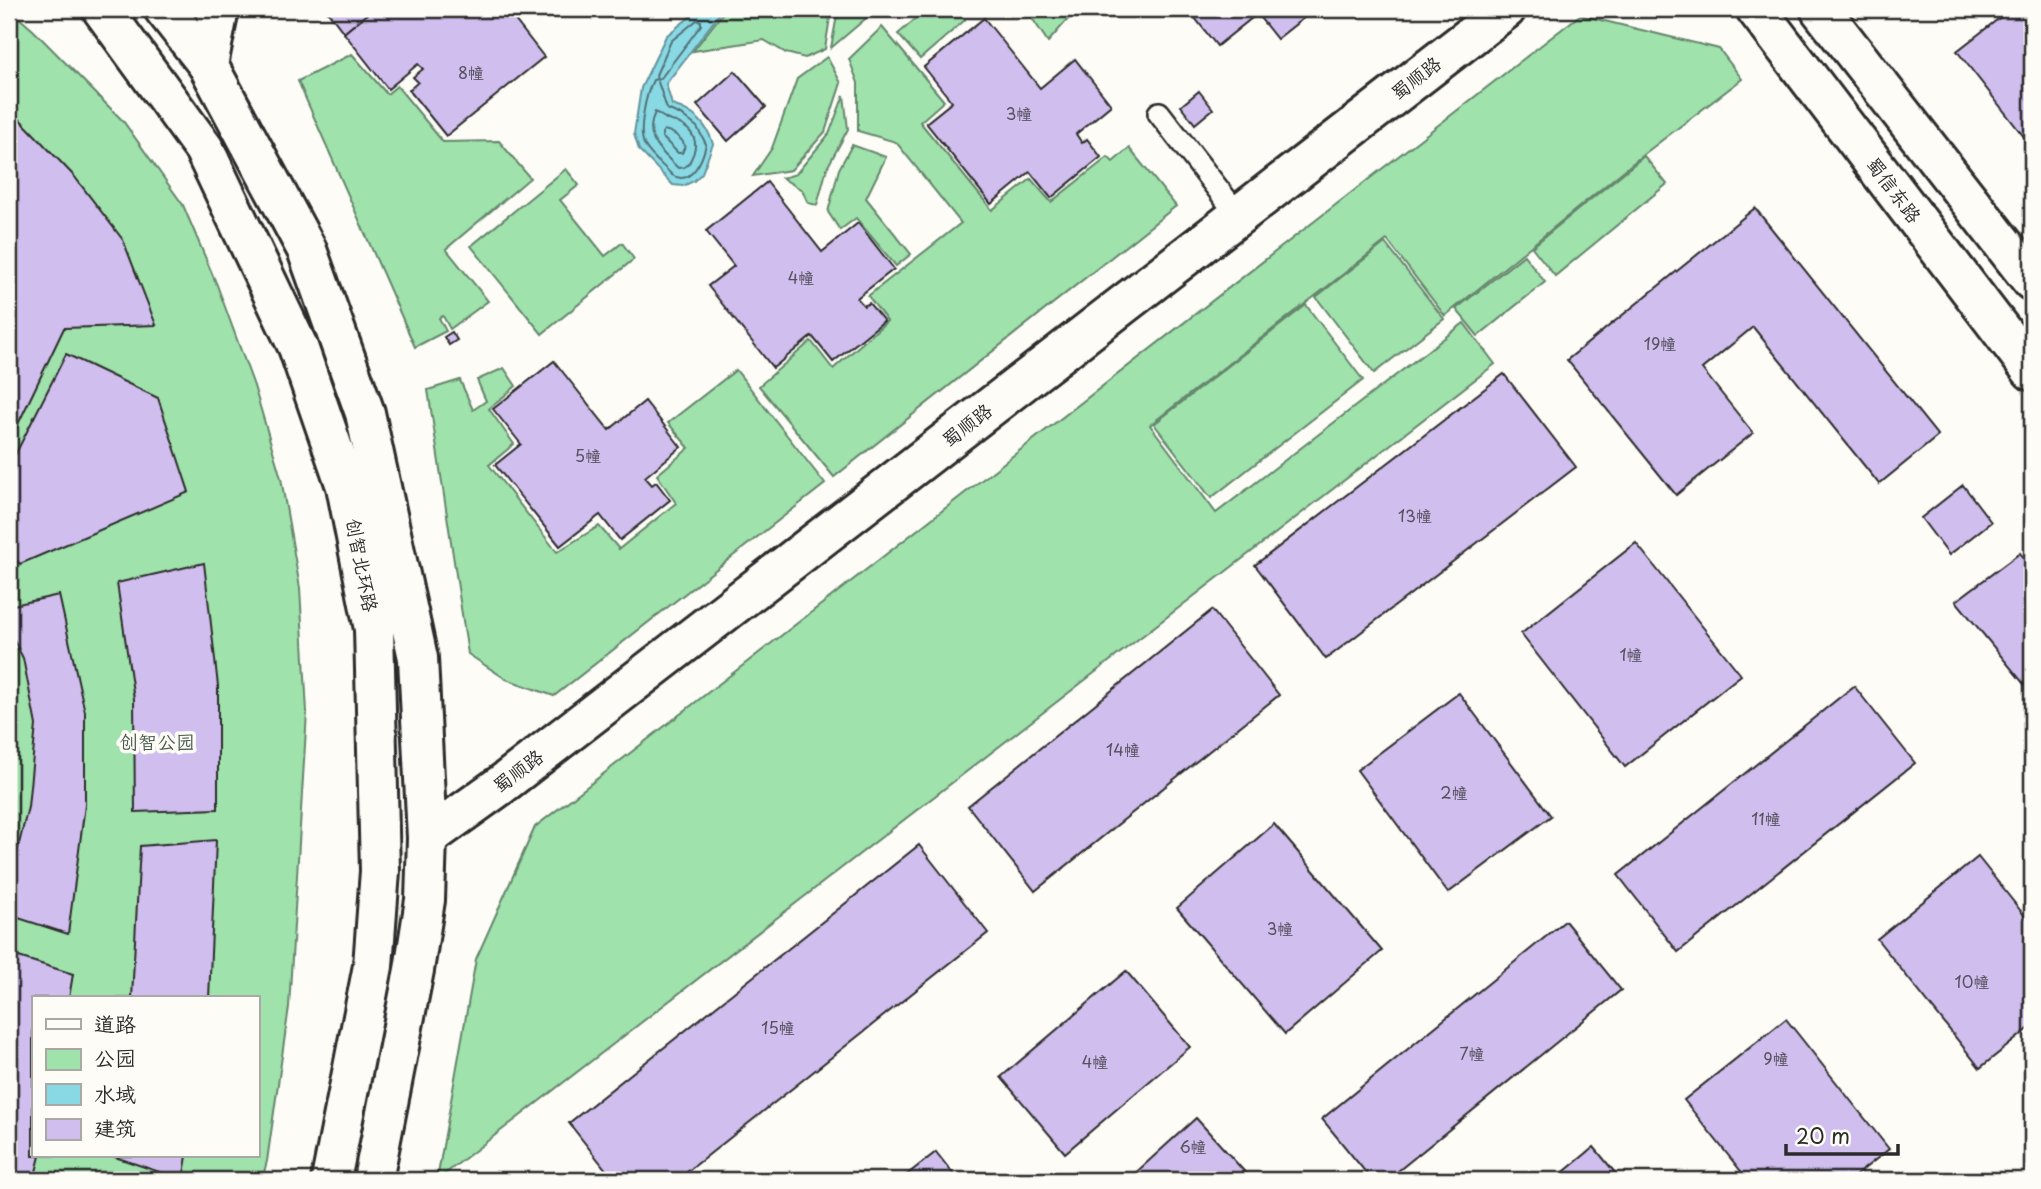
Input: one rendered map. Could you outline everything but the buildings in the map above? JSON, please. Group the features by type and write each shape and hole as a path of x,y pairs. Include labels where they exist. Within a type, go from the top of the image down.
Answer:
{"main road":[{"name":"创智北环路","path":"102,9 204,149 298,347 346,486 374,629 380,871 373,966 331,1180"},
{"path":"164,9 208,65 307,250 365,413 418,658 426,838 425,900 373,1180"},
{"path":"208,65 219,9"},
{"name":"蜀顺路","path":"426,838 501,785 1506,9"},
{"name":"蜀信东路","path":"1756,9 2032,371"},
{"path":"1820,9 2032,281"}],"lane":[{"path":"1159,113 1238,215"}],"green space":[{"name":"创智公园","path":"9,9 123,121 183,205 217,285 254,386 281,478 300,588 307,712 289,1007 262,1180 9,1180"},
{"path":"728,9 829,9 831,11 825,49 805,58 786,53 764,40 693,51"},
{"path":"877,9 831,48 838,10"},
{"path":"927,9 955,9 965,20 920,59 898,34"},
{"path":"1020,9 1077,9 1048,42 1034,21"},
{"path":"1580,15 1719,49 1742,79 1644,154 1445,316 1387,240 1150,425 1216,513 1464,323 1495,364 437,1180 476,959 535,827"},
{"path":"882,27 944,101 920,122 992,210 1031,179 1051,202 1108,157 1113,162 1129,148 1176,206 834,477 759,386 811,341 833,369 887,321 868,296 961,223 896,142 858,131 858,83 849,59"},
{"path":"352,54 387,94 397,86 443,142 499,141 530,178 446,249 488,301 450,329 443,316 439,318 446,331 415,347 298,81"},
{"path":"827,57 841,83 825,132 791,170 753,176 772,148 797,79"},
{"path":"844,95 848,129 827,168 817,205 808,203 802,190 782,178 796,174 829,134"},
{"path":"852,145 886,157 866,198 911,254 896,266 856,218 840,230 828,212 839,169"},
{"path":"1644,156 1667,184 1555,276 1532,247"},
{"path":"566,169 579,185 560,200 605,256 622,243 634,259 542,334 471,246"},
{"path":"1385,243 1444,319 1374,373 1316,297"},
{"path":"1524,255 1545,282 1478,336 1456,309"},
{"path":"1306,305 1363,380 1211,498 1154,424"},
{"path":"504,368 516,386 489,409 514,444 489,465 557,552 599,526 619,549 676,503 657,475 689,448 668,423 736,370 825,484 554,696 506,679 468,654 428,390 460,380 473,410 486,401 477,380"}],"water":[{"path":"700,9 725,9 666,84 672,105 698,119 713,144 702,173 683,186 673,185 639,150 634,134 641,88 666,36"}]}
